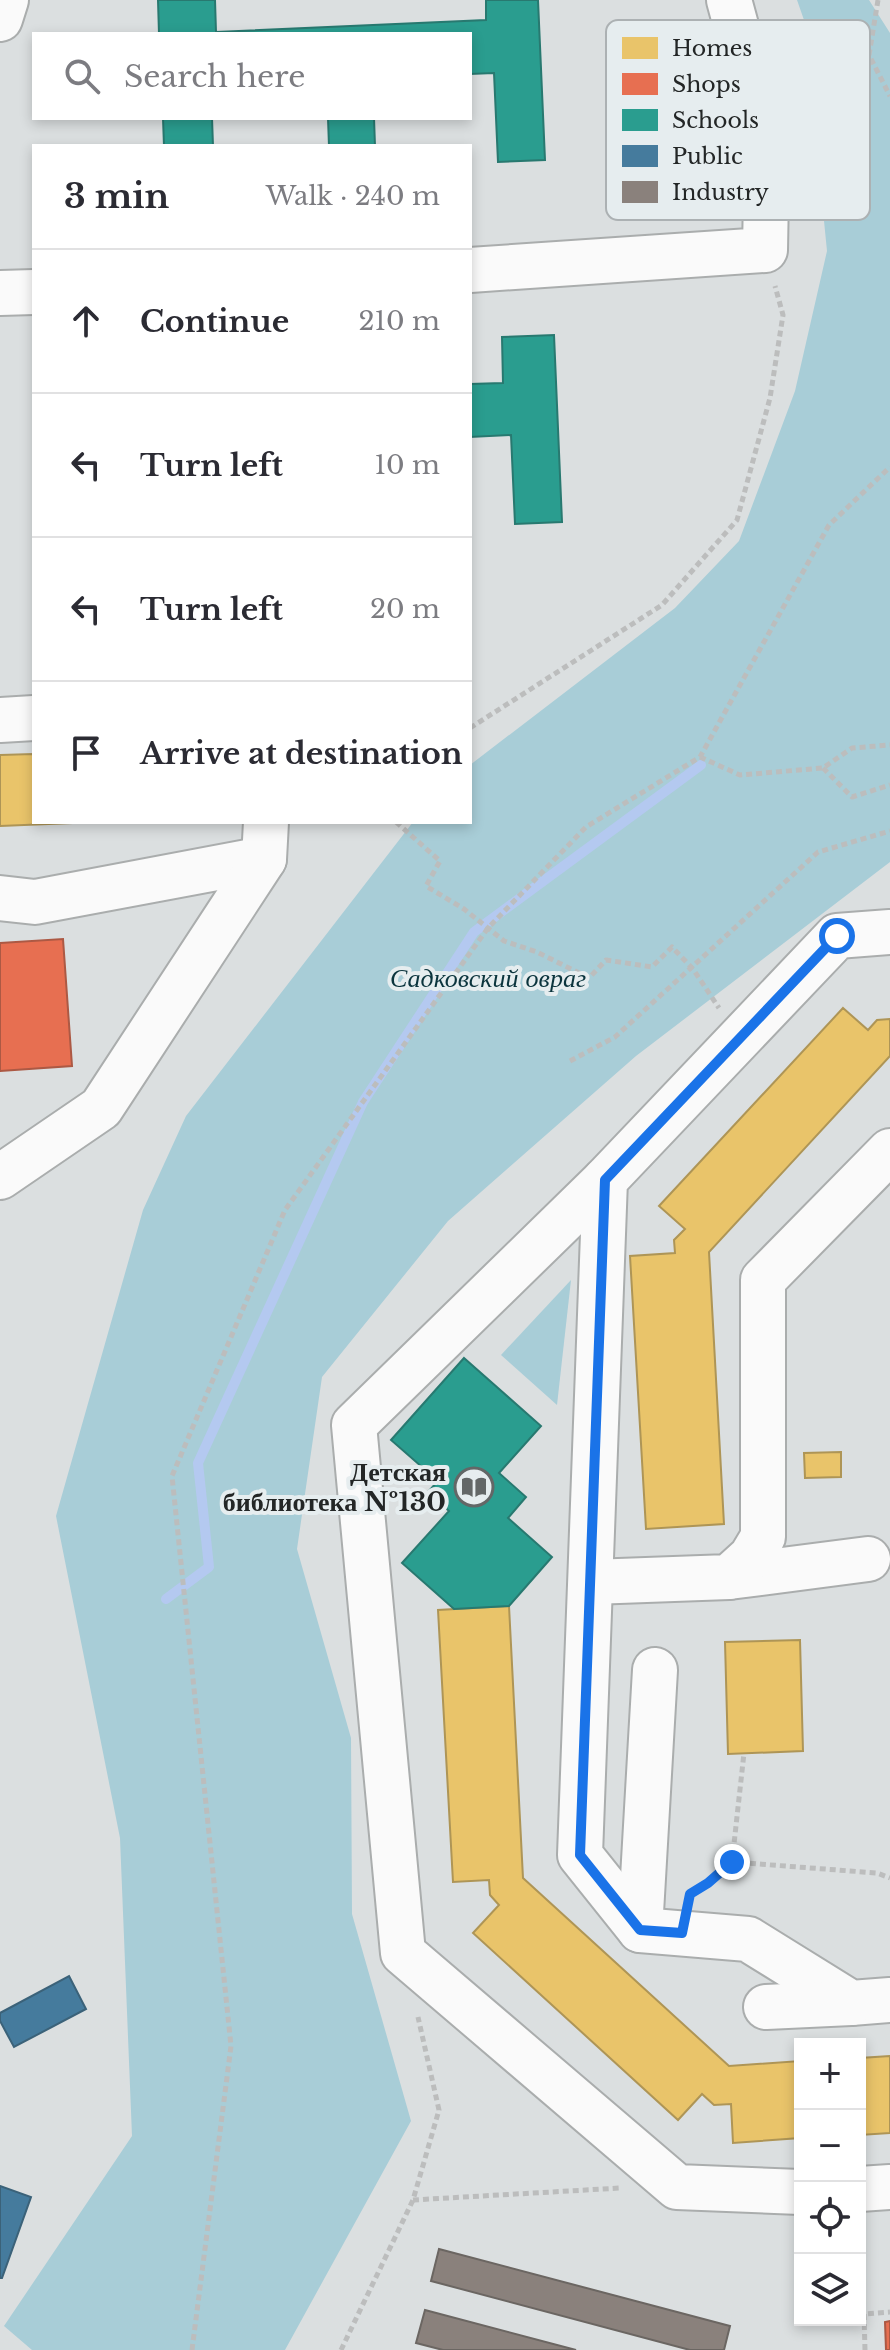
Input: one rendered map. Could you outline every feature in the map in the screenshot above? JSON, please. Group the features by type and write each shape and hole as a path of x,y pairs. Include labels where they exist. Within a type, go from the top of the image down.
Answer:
{"lane":[{"path":"0,19 6,0"},
{"path":"729,0 734,20"},
{"path":"472,270 765,250 766,220"},
{"path":"0,293 32,292"},
{"path":"0,720 32,718"},
{"path":"0,898 35,902 265,840"},
{"path":"0,1177 101,1108 265,840"},
{"path":"794,2192 677,2187 403,1953 354,1425 605,1180 837,936 890,932"},
{"path":"729,1577 751,1557 763,1537 763,1280 890,1151"},
{"path":"605,1180 580,1855 661,1932 748,1939 871,2002"},
{"path":"591,1582 729,1577 868,1559"},
{"path":"655,1670 661,1932"},
{"path":"766,2007 871,2002"},
{"path":"866,2189 890,2187"}],"path":[{"path":"870,49 878,0"},
{"path":"870,57 890,96"},
{"path":"472,727 662,605 737,520 770,398 783,315 765,250"},
{"path":"700,757 740,775 823,768 852,748 890,745"},
{"path":"823,768 852,797 890,785"},
{"path":"398,824 440,861 426,886 464,909 504,941 537,952 589,978 606,960 652,967 672,947 693,969 739,1039"},
{"path":"570,1061 615,1037 818,852 890,831"},
{"path":"661,1932 690,1894 732,1862 744,1753"},
{"path":"732,1862 877,1873 890,1878"},
{"path":"341,2350 413,2200 439,2110 416,2010"},
{"path":"413,2200 549,2190 677,2187"},
{"path":"866,2311 890,2312"},
{"path":"863,2326 865,2350"},
{"path":"192,2350 193,2332"}],"green space":[{"name":"Садковский овраг","path":"797,0 869,0 890,33 890,862 636,1056 448,1221 322,1377 297,1549 351,1738 352,1914 411,2121 285,2350 32,2350 4,2326 132,2136 120,1838 56,1516 143,1210 186,1116 411,824 472,824 472,763 675,608 739,541 795,391 827,251 824,220 870,220 870,20 804,20"},
{"path":"571,1280 557,1405 501,1355"}],"building: Homes":[{"path":"32,754 32,824 48,824 0,826 0,755"},
{"path":"843,1008 868,1030 877,1020 890,1019 890,1056 709,1252 724,1524 646,1529 630,1256 675,1253 674,1240 685,1229 659,1206"},
{"path":"841,1452 841,1477 805,1478 804,1453"},
{"path":"509,1606 523,1878 729,2066 794,2061 794,2138 733,2143 731,2104 714,2105 702,2094 678,2120 473,1933 499,1905 490,1895 489,1880 453,1882 438,1610"},
{"path":"800,1640 803,1751 728,1754 725,1642"},
{"path":"890,2056 890,2133 866,2135 866,2058"}],"building: Shops":[{"path":"63,939 72,1066 0,1071 0,943"},
{"path":"890,2321 890,2350 886,2350 885,2322"}],"building: Schools":[{"path":"158,0 215,0 216,32 159,32"},
{"path":"486,0 538,0 545,160 498,162 494,73 472,74 472,32 216,32 486,20"},
{"path":"163,120 212,120 213,144 164,144"},
{"path":"328,120 374,120 375,144 329,144"},
{"path":"554,335 562,522 515,524 511,435 472,437 472,384 503,383 502,337"},
{"name":"Детская библиотека №130","path":"464,1358 541,1426 499,1473 526,1497 508,1518 552,1557 509,1606 454,1609 402,1563 449,1511 428,1492 438,1481 391,1440"}],"building: Public":[{"path":"69,1976 86,2009 14,2047 0,2021 0,2013"},
{"path":"0,2186 31,2197 2,2278 0,2278"}],"building: Industry":[{"path":"439,2249 730,2326 724,2350 690,2350 431,2281"},
{"path":"425,2310 576,2350 443,2350 416,2343"}],"waterway":[{"path":"166,1599 209,1567 198,1463 363,1102 474,932 701,765"}],"place":[{"name":"Детская библиотека №130","path":"474,1487"}],"route":[{"path":"732,1862 690,1894 682,1933 640,1930 580,1855 605,1180 837,936"}]}
